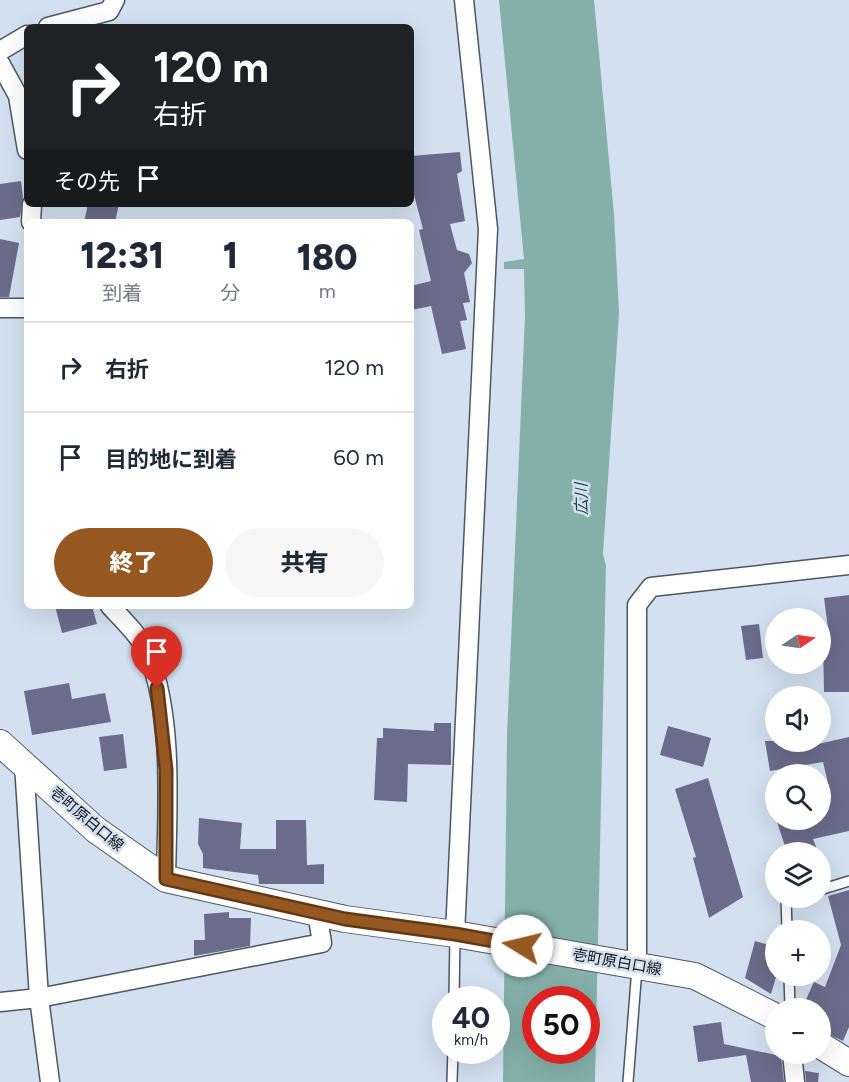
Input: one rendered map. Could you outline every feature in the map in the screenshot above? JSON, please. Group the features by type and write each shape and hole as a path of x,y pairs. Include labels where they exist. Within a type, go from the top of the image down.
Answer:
{"main road":[{"name":"壱町原白口線","path":"0,743 96,830 166,879 345,919 455,934 695,976 765,1011"},
{"path":"831,1051 849,1063"}],"street":[{"path":"59,24 109,11 116,0"},
{"path":"455,934 488,229 464,0"},
{"path":"0,51 24,37"},
{"path":"0,63 18,96 24,132"},
{"path":"0,309 24,306"},
{"path":"631,964 637,605 651,587 849,565"},
{"path":"112,609 149,655 161,704 166,770 166,879"},
{"path":"24,764 39,998 50,1082"},
{"path":"0,1002 39,998 322,943 317,912"},
{"path":"793,1064 795,1082"}],"lane":[{"path":"831,886 849,880"},
{"path":"454,986 455,934"},
{"path":"628,1082 631,964"},
{"path":"452,1082 453,1064"}],"water":[{"name":"広川","path":"499,0 594,0 614,214 619,313 603,554 606,566 597,986 522,986 522,1064 595,1064 595,1082 503,1082 503,1064 510,1064 510,986 504,986 507,735 525,316 524,269 504,269 504,262 524,259"}],"building":[{"path":"460,152 462,171 457,174 465,221 450,224 457,250 469,254 472,263 464,273 470,302 463,303 467,320 460,321 466,349 442,354 431,306 414,309 414,285 431,281 419,230 423,229 414,195 414,156"},
{"path":"21,181 23,197 20,217 0,220 0,184"},
{"path":"87,207 118,207 116,219 85,219"},
{"path":"0,239 19,243 9,297 0,297"},
{"path":"849,595 849,692 831,692 831,686 824,686 824,674 831,674 831,608 825,608 824,598"},
{"path":"56,609 93,609 97,624 62,633"},
{"path":"759,624 763,658 746,660 741,626"},
{"path":"69,683 72,699 105,693 111,722 32,735 24,691"},
{"path":"434,723 451,723 451,765 408,764 407,802 374,800 377,738 383,738 383,728 434,731"},
{"path":"668,726 711,738 703,767 660,755"},
{"path":"123,734 127,768 104,771 99,737"},
{"path":"849,737 849,831 813,839 814,842 784,842 780,830 831,830 831,764 823,764 823,762 769,764 767,752 831,752 831,741"},
{"path":"708,778 743,897 709,918 693,858 696,857 675,789"},
{"path":"199,818 242,823 240,849 276,849 276,820 306,820 307,865 324,864 324,884 259,884 258,875 203,868 203,854 198,844"},
{"path":"849,890 849,1027 843,1041 831,1035 831,998 807,998 812,986 831,986 831,971 841,945 831,907 831,895"},
{"path":"229,912 229,918 251,918 250,946 194,956 194,940 205,940 204,914"},
{"path":"755,941 765,944 765,986 773,986 771,994 745,978"},
{"path":"721,1022 724,1044 765,1053 765,1064 782,1064 784,1082 751,1082 746,1055 698,1062 693,1026"},
{"path":"805,1071 819,1073 818,1082 806,1082"}],"route":[{"path":"157,688 161,704 166,770 166,879 345,919 522,946"}]}
